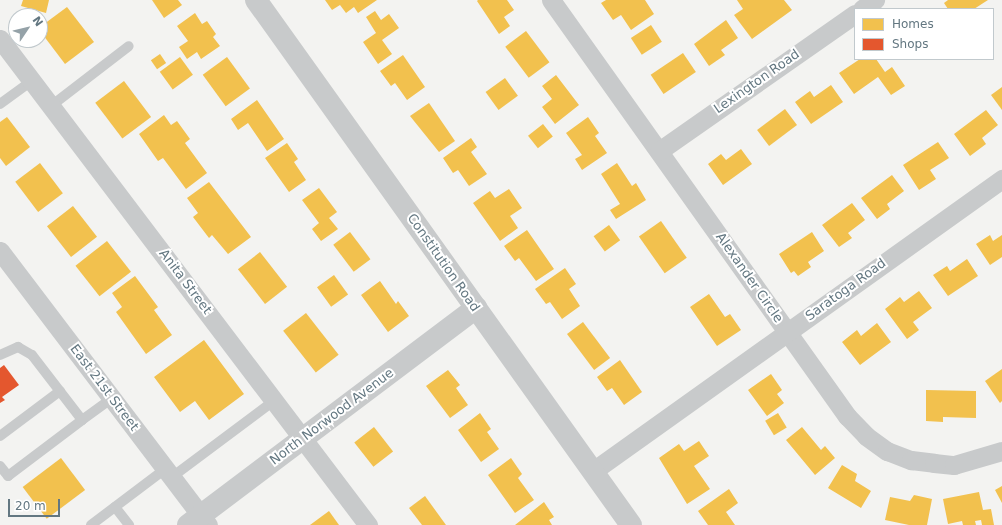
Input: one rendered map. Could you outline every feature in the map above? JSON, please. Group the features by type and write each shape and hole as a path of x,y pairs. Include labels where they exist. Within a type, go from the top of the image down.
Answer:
{"street":[{"name":"Constitution Road","path":"256,0 631,525"},
{"name":"Alexander Circle","path":"552,0 787,333 847,416 866,436 887,451 911,460 954,465 1002,451"},
{"path":"863,8 875,0"},
{"name":"Lexington Road","path":"659,151 854,15"},
{"name":"Anita Street","path":"0,39 275,400 368,525"},
{"name":"Saratoga Road","path":"593,471 1002,179"},
{"name":"East 21st Street","path":"0,251 168,473 199,522"},
{"name":"North Norwood Avenue","path":"199,522 303,438 476,308"}],"lane":[{"path":"51,106 129,46"},
{"path":"0,104 32,81"},
{"path":"0,355 11,349 26,350 82,420"},
{"path":"0,436 60,391"},
{"path":"0,466 8,476 112,398"},
{"path":"91,525 115,507 168,473 275,400"},
{"path":"115,507 129,525"}],"building: Homes":[{"path":"23,0 49,0 47,8 28,8 21,6"},
{"path":"152,0 178,0 182,5 164,18"},
{"path":"325,0 377,0 358,13 354,7 346,13 340,5 332,10"},
{"path":"507,0 514,10 504,17 510,26 499,34 477,1"},
{"path":"606,0 645,0 654,14 631,30 621,15 613,20 601,3"},
{"path":"737,0 784,0 792,10 752,39 734,15 743,9"},
{"path":"948,0 988,0 976,8 947,8 944,3"},
{"path":"67,7 94,42 65,64 48,42 48,21"},
{"path":"375,11 381,20 389,14 399,28 382,40 392,54 378,64 363,42 376,33 366,17"},
{"path":"195,13 202,24 207,21 216,34 213,37 220,46 201,59 197,52 187,59 179,47 188,41 177,26"},
{"path":"726,20 738,38 721,50 725,55 709,66 694,44"},
{"path":"651,25 662,42 642,55 631,38"},
{"path":"526,31 549,62 529,78 505,47"},
{"path":"683,53 696,72 664,94 651,75"},
{"path":"160,54 166,63 157,69 151,60"},
{"path":"403,55 425,87 407,100 395,83 391,86 380,71"},
{"path":"180,57 193,75 173,89 160,72"},
{"path":"227,57 250,89 226,106 203,75"},
{"path":"858,60 877,60 885,72 892,67 905,86 891,95 878,77 854,94 839,73"},
{"path":"556,75 579,105 555,124 542,107 552,99 542,86"},
{"path":"505,78 518,96 499,110 486,92"},
{"path":"124,81 151,117 122,139 95,103"},
{"path":"831,85 843,102 811,124 795,102 810,91 814,97"},
{"path":"1002,87 1002,110 991,95"},
{"path":"257,100 284,139 267,151 248,123 238,130 231,119"},
{"path":"429,103 455,141 439,152 410,116"},
{"path":"785,109 797,125 769,146 757,130"},
{"path":"986,110 998,125 982,138 986,144 970,156 954,134"},
{"path":"164,115 171,125 177,121 190,139 185,143 207,173 186,189 163,158 158,161 139,134"},
{"path":"7,117 30,147 6,166 0,158 0,122"},
{"path":"588,117 599,133 595,136 607,153 582,170 575,159 582,155 566,133"},
{"path":"543,124 553,137 538,148 528,136"},
{"path":"471,138 477,147 471,152 487,174 469,186 458,170 453,173 443,158"},
{"path":"938,142 949,158 930,170 936,179 919,190 903,165"},
{"path":"287,143 298,159 294,162 306,180 289,192 265,158"},
{"path":"741,149 752,164 723,185 708,164 721,154 726,160"},
{"path":"40,163 63,193 38,212 15,182"},
{"path":"617,163 632,186 636,183 646,200 616,219 610,210 620,204 601,174"},
{"path":"892,175 904,191 887,204 890,209 877,219 861,198"},
{"path":"209,182 251,237 228,254 212,235 209,238 193,217 198,213 187,198"},
{"path":"319,188 337,212 329,218 338,229 321,241 312,229 319,223 302,200"},
{"path":"509,189 522,208 510,216 518,228 500,241 473,203 490,191 495,198"},
{"path":"852,203 865,220 848,233 852,238 839,247 822,225"},
{"path":"73,206 97,237 71,257 47,226"},
{"path":"661,221 687,258 665,273 639,236"},
{"path":"609,225 620,240 605,252 594,236"},
{"path":"527,230 554,269 536,281 519,258 515,261 504,246"},
{"path":"350,232 370,259 354,272 333,245"},
{"path":"812,232 824,251 808,262 811,267 798,276 794,271 791,273 779,254"},
{"path":"990,235 993,241 1002,235 1002,257 990,265 976,244"},
{"path":"107,241 131,272 99,296 75,266"},
{"path":"260,252 287,287 265,304 238,269"},
{"path":"967,259 978,276 948,296 933,275 947,266 950,271"},
{"path":"565,268 576,284 569,289 580,306 562,319 550,302 546,304 535,289"},
{"path":"334,275 348,294 331,307 317,287"},
{"path":"135,276 158,307 154,310 172,335 146,354 116,312 122,307 112,293"},
{"path":"380,281 396,304 398,301 409,316 388,332 361,295"},
{"path":"919,291 932,308 913,322 919,330 907,339 885,309 900,297 904,302"},
{"path":"709,294 725,317 730,314 741,330 717,346 690,307"},
{"path":"306,313 339,355 316,373 283,331"},
{"path":"583,322 610,358 594,370 567,334"},
{"path":"877,323 891,342 860,365 842,342 857,330 861,336"},
{"path":"204,340 244,394 209,420 195,401 180,412 154,377"},
{"path":"620,360 642,392 624,405 612,388 607,391 597,377"},
{"path":"1002,369 1002,401 1000,403 985,381"},
{"path":"448,370 460,385 456,388 468,405 450,418 426,386"},
{"path":"771,374 782,390 777,394 784,403 767,416 748,390"},
{"path":"926,390 976,391 976,418 943,417 943,422 926,421"},
{"path":"480,413 491,429 487,432 499,449 481,462 458,430"},
{"path":"778,413 787,428 774,435 765,421"},
{"path":"374,427 393,451 373,467 354,442"},
{"path":"802,427 821,450 825,446 835,458 815,475 786,440"},
{"path":"699,441 709,456 694,466 710,489 687,504 659,458 679,444 684,451"},
{"path":"61,458 85,490 47,519 23,487"},
{"path":"511,458 522,474 518,478 534,500 515,513 488,475"},
{"path":"842,465 857,474 855,481 871,491 861,508 828,488"},
{"path":"1002,486 1002,503 995,490"},
{"path":"729,489 738,503 726,512 735,525 708,525 698,511"},
{"path":"979,492 983,510 991,509 994,525 982,525 981,520 975,521 976,525 963,525 962,521 948,524 943,499"},
{"path":"914,495 932,499 927,525 909,525 885,520 890,497 910,501"},
{"path":"425,496 446,525 422,525 409,508"},
{"path":"544,502 554,517 549,520 552,525 515,525"},
{"path":"329,511 339,525 310,525"}],"building: Shops":[{"path":"4,365 19,385 2,397 5,400 0,403 0,368"}]}
